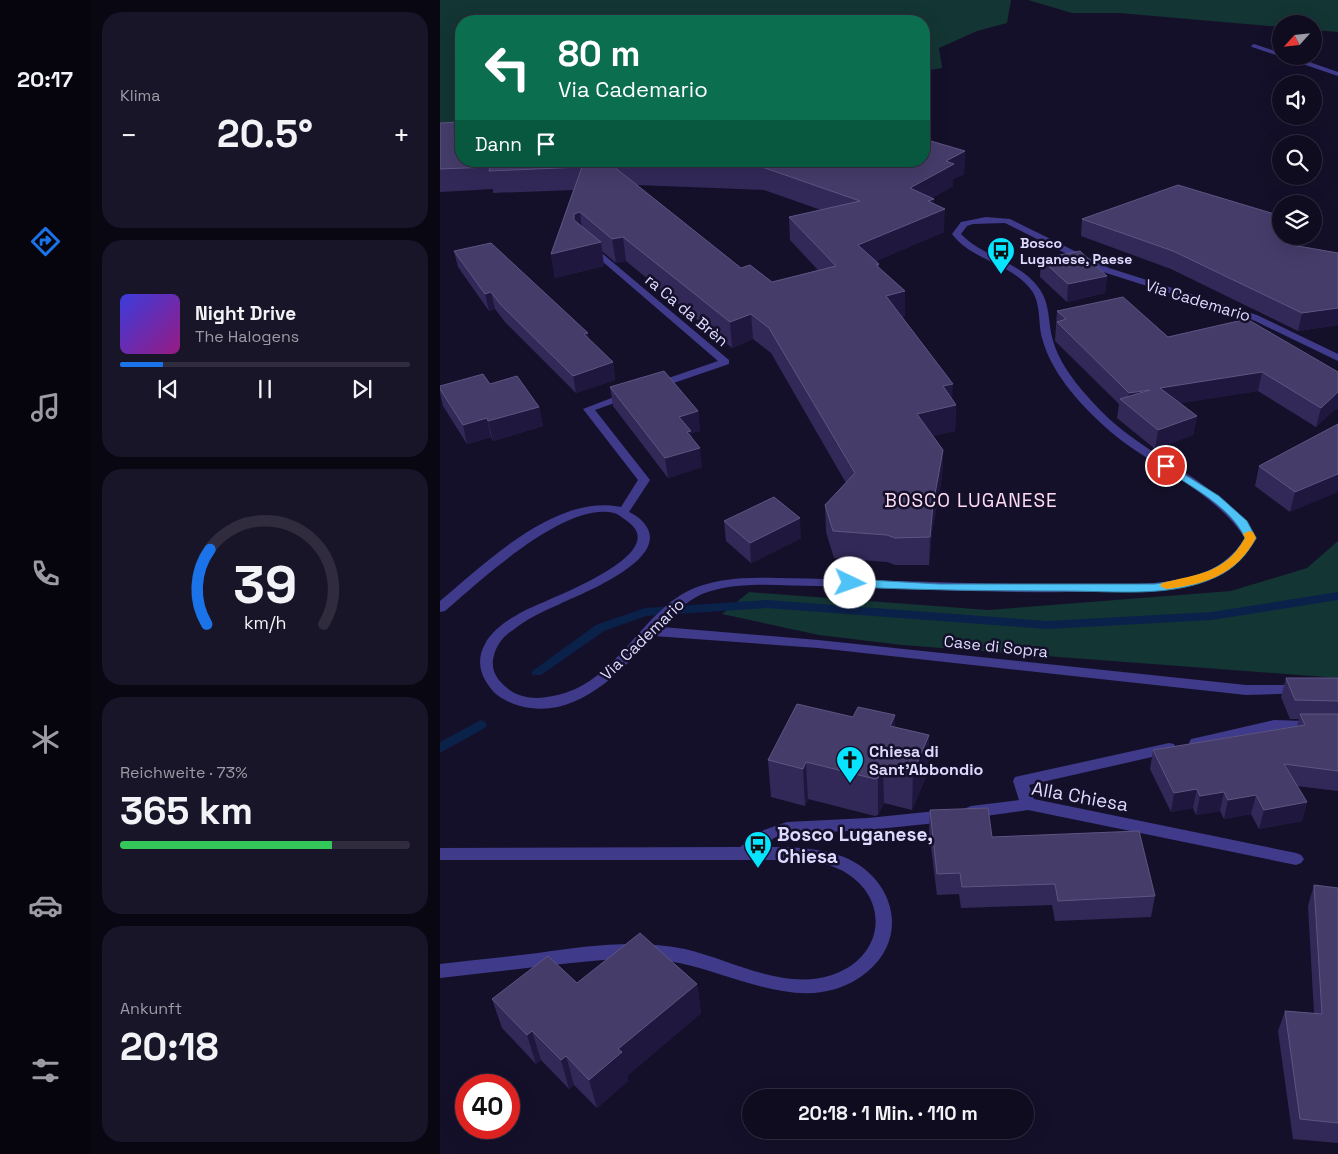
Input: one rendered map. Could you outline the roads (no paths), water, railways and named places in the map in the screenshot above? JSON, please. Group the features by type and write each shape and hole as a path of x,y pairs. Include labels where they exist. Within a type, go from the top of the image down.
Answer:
{"street":[{"path":"1254,46 1272,52"},
{"path":"1310,65 1338,74"},
{"name":"Via Cademario","path":"623,512 640,525 643,545 638,554 613,572 531,613 500,633 491,643 486,654 487,670 494,684 505,695 519,701 553,703 582,691 604,677 674,607 697,591 717,585 746,582 824,582 958,588 1155,588 1187,583 1211,575 1230,565 1243,552 1251,538 1244,524 1215,499 1108,424 1084,397 1065,373 1049,345 1044,324 1043,307 1033,286 1023,277 964,243 956,234 962,225 989,219 1007,221 1106,270 1254,317 1338,358"},
{"name":"ra Ca da Brèn","path":"582,240 725,362 588,409 644,480 623,512"},
{"path":"440,608 484,571 555,520 586,509 599,508 623,512"},
{"name":"Case di Sopra","path":"655,627 1246,690 1310,690"},
{"path":"1028,804 1020,780 1145,752 1223,738 1274,725 1338,727"},
{"name":"Alla Chiesa","path":"742,854 769,834 787,828 902,822 1028,804 1296,859"},
{"path":"440,854 742,854 812,856 837,861 857,871 872,886 883,907 884,931 877,950 866,964 847,976 822,985 794,986 761,979 700,959 665,953 591,954 440,971"}],"waterway":[{"path":"537,672 600,628 645,612 767,604 1047,625 1212,616 1338,596"},
{"path":"440,748 481,725"}],"place":[{"name":"Bosco Luganese, Paese","path":"1001,275"},
{"name":"Chiesa di Sant'Abbondio","path":"850,784"},
{"name":"Bosco Luganese, Chiesa","path":"758,869"}],"district":[{"name":"BOSCO LUGANESE","path":"971,500"}]}
